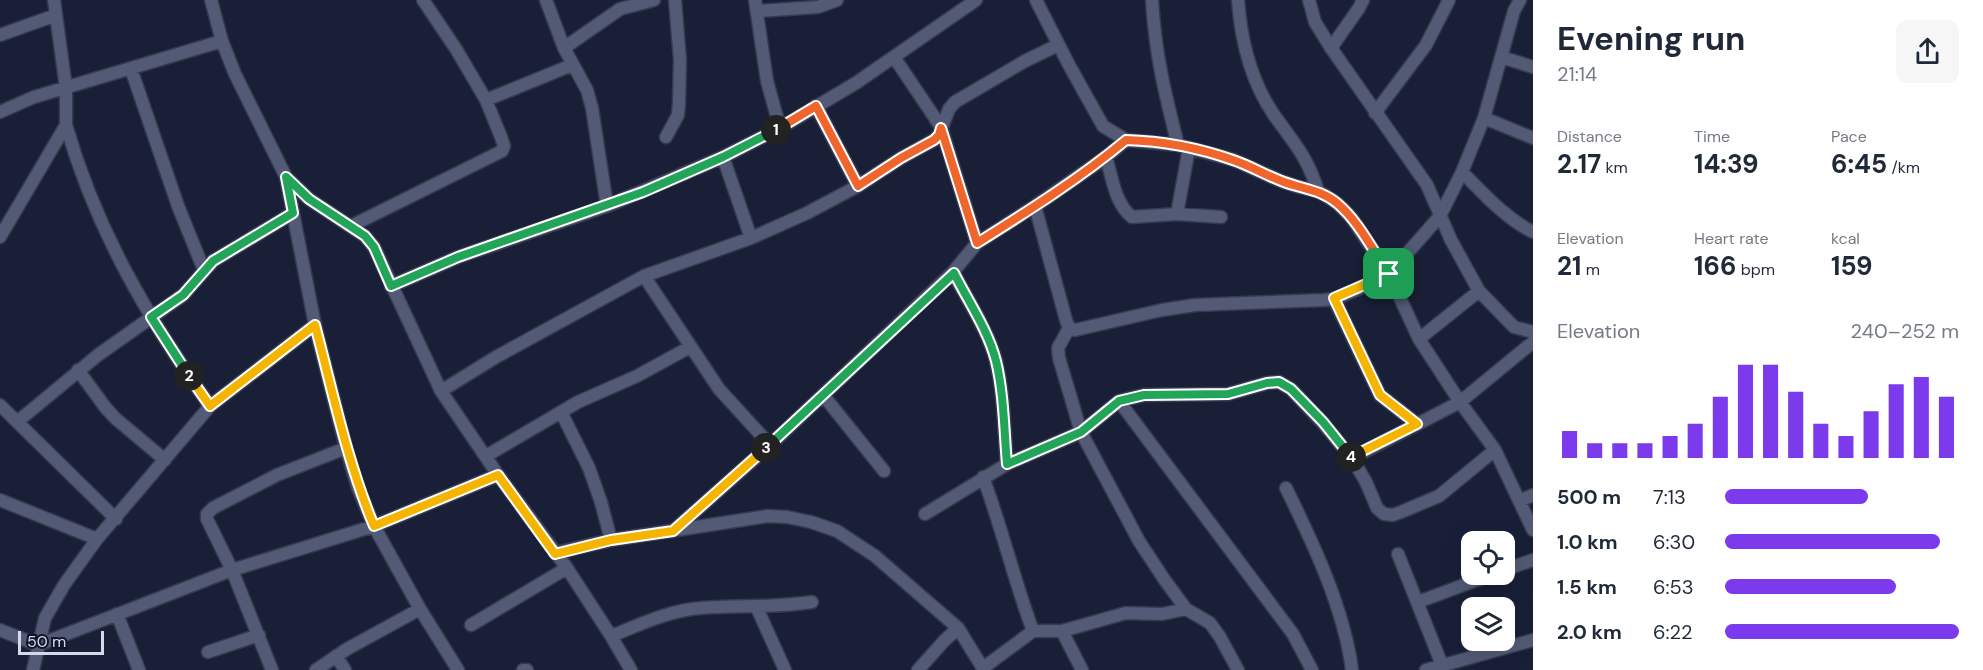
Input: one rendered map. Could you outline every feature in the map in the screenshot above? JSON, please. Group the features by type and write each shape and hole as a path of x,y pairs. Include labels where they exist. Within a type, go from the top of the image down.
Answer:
{"street":[{"path":"54,0 66,88 66,125 75,158 120,263 151,317 210,406"},
{"path":"211,0 222,41 235,74 286,177 315,325 358,488 374,526 420,609 458,670"},
{"path":"351,226 502,151 504,146 486,100 456,49 423,0"},
{"path":"546,0 564,48 587,90 592,108 607,206"},
{"path":"564,48 620,9 654,0"},
{"path":"666,137 678,115 679,102 680,60 675,0"},
{"path":"780,128 767,81 756,6 818,8 837,0"},
{"path":"391,286 458,257 607,206 723,157 780,128 856,83 976,0"},
{"path":"1036,0 1103,126 1126,140 1184,146 1234,160 1299,187 1318,191 1337,203 1351,217 1389,274 1419,339 1460,402 1496,450 1533,530"},
{"path":"1152,0 1154,38 1158,59 1184,146 1177,214"},
{"path":"1238,0 1246,57 1257,84 1273,114 1294,140 1311,168 1318,191"},
{"path":"1308,0 1315,22 1331,48 1428,185 1440,216 1479,291 1514,327 1533,332"},
{"path":"1331,48 1363,0"},
{"path":"1375,113 1426,45 1449,0"},
{"path":"1069,328 1081,330 1162,310 1195,305 1334,298 1389,274 1440,216 1462,172 1484,118 1514,11 1520,0"},
{"path":"0,35 56,15"},
{"path":"0,112 34,97 222,41"},
{"path":"441,391 496,357 644,276 751,238 807,213 858,186 934,140 939,135 954,102 1024,61 1058,45"},
{"path":"894,57 941,128 977,243"},
{"path":"1501,57 1533,67"},
{"path":"486,100 572,65"},
{"path":"131,69 178,206 204,270"},
{"path":"816,106 858,186"},
{"path":"1484,118 1533,138"},
{"path":"0,237 66,125"},
{"path":"673,531 770,445 954,273 977,243 1106,157 1126,140"},
{"path":"723,157 751,238"},
{"path":"1106,157 1119,201 1125,212 1132,217 1177,214 1221,218"},
{"path":"1462,172 1501,210 1521,226 1533,232"},
{"path":"286,177 309,199 365,236 374,247 441,391 498,475 567,568 632,670"},
{"path":"1035,206 1069,328 1058,348 1059,358 1081,432 1139,541 1164,579 1186,609 1210,623 1238,670"},
{"path":"17,422 78,370 183,295 213,261 293,213"},
{"path":"954,273 995,359 1001,384 1007,464"},
{"path":"644,276 719,388 770,445"},
{"path":"1419,339 1479,291"},
{"path":"1334,298 1380,395 1417,424"},
{"path":"33,670 45,618 64,585 97,539 210,406 315,325"},
{"path":"1352,458 1460,402 1533,342"},
{"path":"486,456 561,412 595,394 638,376 690,347"},
{"path":"78,370 105,407 165,460"},
{"path":"925,514 1007,464 1081,432 1119,401 1144,395 1228,394 1279,382 1291,389 1323,422 1352,458 1377,508 1384,514 1393,515 1439,496 1496,450"},
{"path":"823,395 884,471"},
{"path":"1119,401 1293,634 1312,670"},
{"path":"0,405 116,519"},
{"path":"561,412 589,468 611,540"},
{"path":"272,670 232,570 207,519 207,514 213,508 278,475 346,448"},
{"path":"0,630 38,645 232,570 374,526 498,475"},
{"path":"983,477 1033,631"},
{"path":"1286,488 1311,538 1345,633 1352,670"},
{"path":"1519,501 1533,495"},
{"path":"0,500 97,539"},
{"path":"555,554 611,540 768,516 811,522 837,531 875,556 958,628 983,669 1033,631 1062,631 1126,613 1162,614 1186,609"},
{"path":"1398,554 1442,665"},
{"path":"1515,566 1533,560"},
{"path":"471,625 567,568"},
{"path":"1418,602 1464,585"},
{"path":"612,636 683,611 699,608 757,608 812,602"},
{"path":"757,608 785,670"},
{"path":"316,670 336,656 420,609"},
{"path":"117,614 139,670"},
{"path":"918,670 958,628"},
{"path":"1062,631 1082,670"},
{"path":"208,652 259,635"},
{"path":"1427,670 1533,640"},
{"path":"336,656 345,670"}],"route":[{"path":"816,106 858,186 934,140 941,128 977,243 1106,157 1126,140 1141,140 1178,145 1234,160 1281,181 1318,191 1337,203 1351,217 1389,274 1334,298 1380,395 1417,424 1352,458 1323,422 1291,389 1279,382 1228,394 1144,395 1119,401 1081,432 1007,464 1001,384 995,359 954,273 770,445 673,531 611,540 555,554 498,475 374,526 358,488 346,448 315,325 210,406 151,317 183,295 213,261 293,213 286,177 309,199 365,236 374,247 391,286 458,257 643,192 723,157 780,128 816,106"}]}
